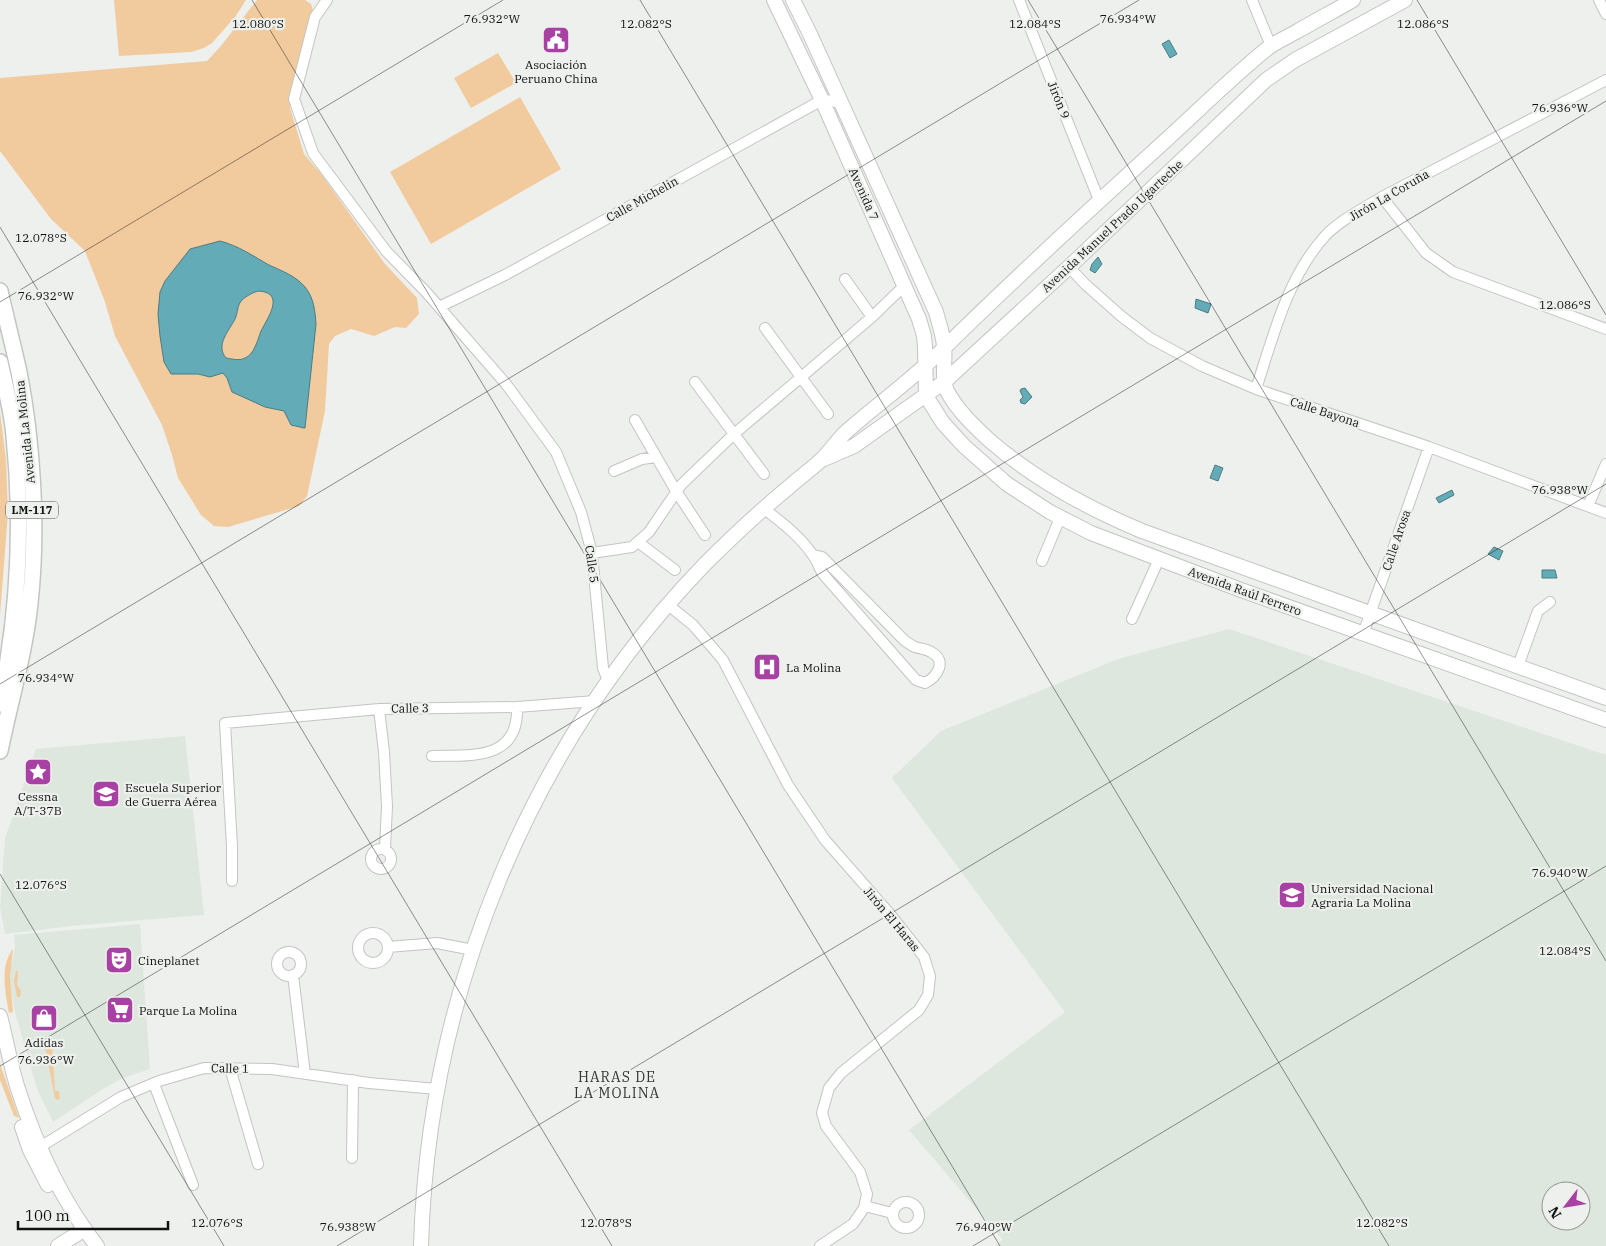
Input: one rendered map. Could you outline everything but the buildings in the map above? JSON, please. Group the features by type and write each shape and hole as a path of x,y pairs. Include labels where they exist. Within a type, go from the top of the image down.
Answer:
{"main road":[{"name":"Avenida 7","path":"774,0 822,100 924,336 926,396"},
{"name":"Avenida 7","path":"793,0 925,286 942,330 944,382"},
{"name":"Avenida Manuel Prado Ugarteche","path":"421,1246 427,1155 437,1089 452,1021 473,950 498,881 529,814 566,746 608,681 668,604 714,555 763,508 823,459 842,434 925,366 1099,200 1271,46 1353,0"},
{"name":"Avenida Manuel Prado Ugarteche","path":"823,459 854,446 944,382 1069,267 1266,80 1295,60 1405,0"},
{"path":"795,42 810,34"},
{"name":"Avenida La Molina","path":"0,291 19,373 25,411 32,478 33,545 30,603 20,669 0,751"},
{"name":"Avenida La Molina","path":"0,362 14,435 18,502 16,597 0,704"},
{"name":"Avenida Raúl Ferrero","path":"944,382 953,400 972,424 1007,456 1052,486 1107,516 1142,531 1606,698"},
{"name":"Avenida Raúl Ferrero","path":"926,396 943,422 964,446 1007,484 1060,518 1091,534 1363,634 1606,720"},
{"path":"1136,550 1134,538 1142,531"},
{"path":"0,1016 17,1086 40,1147 81,1231 85,1246"},
{"path":"0,1055 30,1150 81,1231 97,1246"},
{"path":"58,1246 81,1231"}],"street":[{"name":"Calle 5","path":"327,0 316,16 294,99 313,153 386,251 439,307 506,384 556,452 581,512 592,553 603,668 608,681"},
{"name":"Jirón 9","path":"1019,0 1099,200"},
{"path":"1252,0 1271,46"},
{"path":"1599,0 1606,14"},
{"name":"Jirón La Coruña","path":"1256,389 1280,318 1300,273 1314,250 1327,235 1382,197 1606,80"},
{"name":"Calle Michelin","path":"439,307 505,275 822,100"},
{"path":"822,100 834,101 844,107"},
{"path":"1382,197 1426,253 1452,272 1606,329"},
{"name":"Calle Bayona","path":"1069,267 1114,310 1150,338 1202,366 1256,389 1429,447 1606,513"},
{"path":"845,279 872,317"},
{"path":"592,553 632,547 638,542 649,532 681,484 734,434 872,317 904,286"},
{"path":"765,328 828,414"},
{"path":"695,382 764,474"},
{"path":"635,420 676,491 705,534"},
{"name":"Calle Arosa","path":"1363,634 1429,447"},
{"path":"614,471 642,459 656,457"},
{"path":"1588,506 1606,464"},
{"path":"763,508 795,533 814,555 823,574 916,680 925,683 934,678 940,669 939,660 933,652 915,647 905,641 822,557 814,555"},
{"path":"1042,561 1060,518"},
{"path":"638,542 675,570"},
{"path":"1132,619 1159,559"},
{"path":"1518,666 1538,611 1550,602"},
{"name":"Jirón El Haras","path":"668,604 693,625 724,662 788,785 825,840 890,914 924,957 930,976 928,995 919,1010 842,1073 829,1088 822,1112 826,1126 860,1172 867,1194 865,1206"},
{"path":"861,617 871,607"},
{"name":"Calle 3","path":"232,882 232,846 225,723 378,709 517,707 595,701"},
{"path":"432,756 481,754 497,750 511,736 516,725 517,707"},
{"path":"378,709 384,752 387,806 384,849"},
{"path":"388,946 437,943 473,950"},
{"path":"293,975 305,1074"},
{"name":"Calle 1","path":"40,1147 121,1097 204,1068 272,1069 437,1089"},
{"path":"230,1068 258,1164"},
{"path":"352,1158 353,1080"},
{"path":"154,1084 193,1186"},
{"path":"820,1246 853,1224 865,1206 892,1213"}],"shaded area":[{"path":"114,0 246,0 235,17 212,43 204,48 191,52 119,56"},
{"path":"257,0 305,0 311,4 313,11 297,67 290,108 304,154 322,175 385,264 417,298 419,314 406,328 395,327 374,336 351,329 335,336 329,344 325,411 307,496 299,506 228,527 214,526 201,515 178,478 162,425 115,336 105,302 85,251 51,219 0,151 0,78 207,61"},
{"path":"498,53 516,83 471,108 454,78"},
{"path":"520,97 561,169 431,244 390,172"},
{"path":"0,412 6,460 8,513 0,615"},
{"name":"Universidad Nacional Agraria La Molina","path":"1229,629 1606,755 1606,1246 995,1246 1003,1240 909,1130 1065,1012 892,778 941,731 1118,659"},
{"name":"Escuela Superior de Guerra Aérea","path":"185,736 204,915 72,926 5,934 0,907 5,838 36,749"},
{"path":"140,924 150,1069 123,1078 53,1122 37,1089 15,1012 9,977 15,948 14,935"},
{"path":"13,949 10,977 13,1012 9,1013 5,988 5,971 6,963"},
{"path":"16,971 18,971 17,985 21,991 20,997 17,997 14,981"},
{"path":"52,1046 55,1091 59,1091 60,1098 57,1100 55,1098 45,1047"},
{"path":"0,1064 19,1118 14,1116 0,1080"}],"water":[{"path":"1169,40 1177,54 1170,58 1162,44"},
{"path":"220,241 227,243 240,248 293,277 308,291 314,305 316,324 305,428 291,425 284,411 265,407 232,392 223,373 210,377 198,374 171,374 164,362 160,336 158,314 160,292 165,281 190,249","holes":["259,291 272,296 272,307 251,354 243,359 226,358 223,353 222,343 235,319 240,302 247,296"]},
{"path":"1098,257 1102,264 1095,273 1090,270"},
{"path":"1196,299 1211,304 1208,313 1195,308"},
{"path":"1025,388 1032,397 1025,404 1021,403 1020,400 1023,397 1020,391"},
{"path":"1215,465 1223,468 1218,481 1210,478"},
{"path":"1452,490 1454,495 1439,503 1436,498"},
{"path":"1494,547 1503,551 1499,560 1488,554"},
{"path":"1542,570 1555,570 1557,578 1542,578"}],"place":[{"name":"Asociación Peruano China","path":"556,40"},
{"name":"La Molina","path":"767,667"},
{"name":"Cessna A/T-37B","path":"38,772"},
{"name":"Escuela Superior de Guerra Aérea","path":"106,794"},
{"name":"Universidad Nacional Agraria La Molina","path":"1292,895"},
{"name":"Cineplanet","path":"119,960"},
{"name":"Parque La Molina","path":"120,1010"},
{"name":"Adidas","path":"44,1018"}],"district":[{"name":"HARAS DE LA MOLINA","path":"617,1086"}]}
